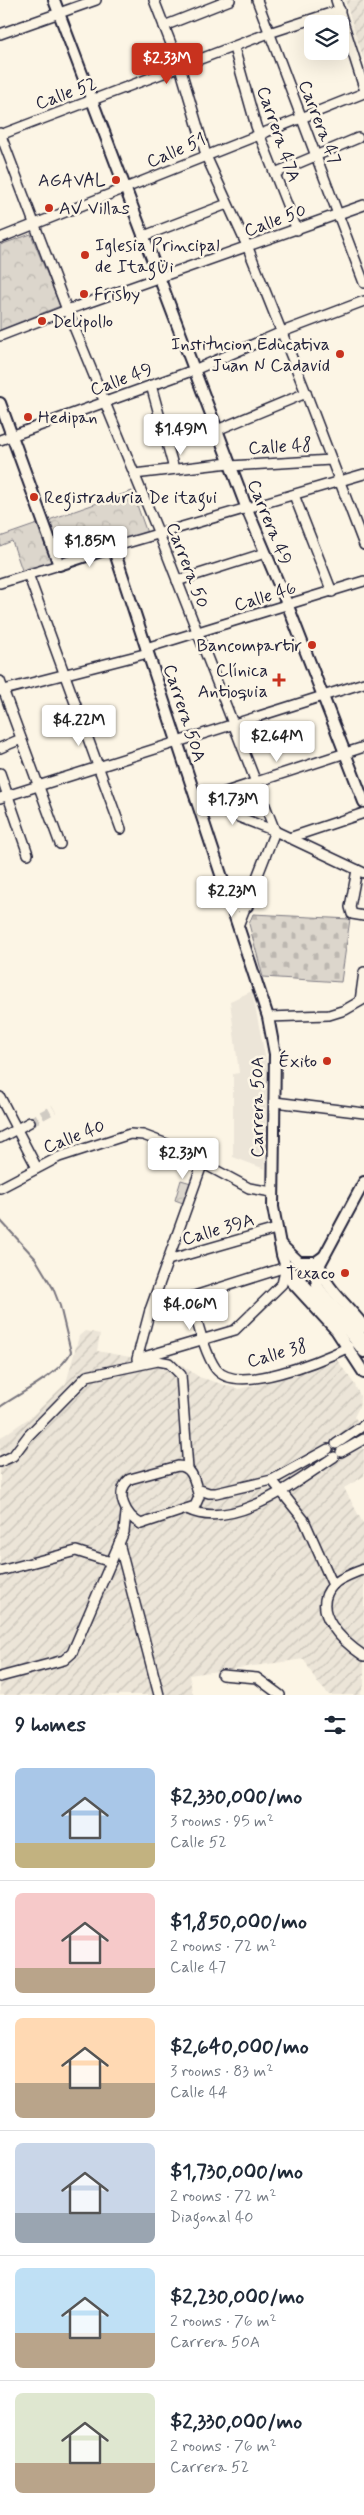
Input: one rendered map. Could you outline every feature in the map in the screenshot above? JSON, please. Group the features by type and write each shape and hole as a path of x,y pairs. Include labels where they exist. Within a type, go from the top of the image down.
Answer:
{"main road":[{"name":"Carrera 49","path":"54,0 247,510 288,606 364,802"},
{"path":"0,403 59,564 113,547"},
{"name":"Carrera 50A","path":"113,547 268,1017 275,1054 272,1192 278,1242 294,1285 336,1330 364,1373"},
{"path":"230,900 236,906 246,906"},
{"path":"364,1182 322,1260 316,1276 317,1282 330,1305 364,1352"},
{"path":"278,1242 291,1256 306,1264 322,1260"},
{"path":"322,1260 324,1279 364,1327"},
{"path":"286,1267 330,1305 364,1340"}],"street":[{"path":"0,34 96,0"},
{"path":"154,0 180,68 206,155 248,248 364,545"},
{"path":"164,26 230,0"},
{"name":"Carrera 47","path":"257,0 364,283"},
{"path":"336,0 364,88"},
{"name":"Calle 52","path":"0,134 234,48 269,33 340,10"},
{"name":"Carrera 47A","path":"234,48 259,133 297,230"},
{"name":"Calle 51","path":"0,238 259,133 364,93"},
{"name":"Carrera 50","path":"0,134 67,310 159,533 275,832"},
{"path":"275,173 358,138"},
{"path":"144,236 227,204"},
{"name":"Calle 50","path":"0,336 67,310 248,248 364,205"},
{"name":"Calle 49","path":"0,440 194,370 282,332 364,301"},
{"path":"151,385 174,469"},
{"path":"217,430 306,393"},
{"name":"Calle 48","path":"134,474 230,464 331,460"},
{"path":"113,547 247,510 364,474"},
{"path":"294,495 332,592"},
{"path":"177,581 265,553"},
{"path":"0,583 59,564"},
{"path":"28,574 121,829"},
{"name":"Calle 46","path":"1,688 65,674 147,650 197,632 288,606 364,581"},
{"path":"4,797 364,682"},
{"path":"1,688 40,786 60,844"},
{"path":"0,748 21,739"},
{"path":"197,801 364,747"},
{"path":"0,773 4,797 28,854"},
{"path":"221,794 221,803 226,810"},
{"path":"197,801 226,810 361,872 350,907 352,914 364,916"},
{"path":"289,838 364,812"},
{"path":"238,926 275,832"},
{"path":"268,1017 329,1015 345,1010 362,1000 364,972"},
{"path":"0,1097 37,1168"},
{"path":"275,1102 364,1113"},
{"path":"0,1138 30,1122"},
{"name":"Calle 40","path":"0,1188 37,1168 85,1148 130,1134 143,1135 167,1144 249,1188 272,1192"},
{"path":"203,1162 150,1310 137,1359 235,1330 282,1284 286,1267"},
{"name":"Calle 39A","path":"168,1260 276,1229"},
{"path":"150,1310 286,1267"},
{"path":"190,1297 203,1340"},
{"name":"Calle 38","path":"203,1340 216,1369 227,1378 249,1380 286,1371 349,1348"},
{"path":"0,1462 13,1456 28,1436 87,1376 158,1361 169,1363 181,1375 188,1469 197,1489 198,1502 187,1509 141,1524 124,1532"},
{"path":"187,1509 204,1515 224,1514 266,1502 282,1493 338,1449 364,1425"},
{"path":"197,1489 216,1493 272,1480 364,1439"},
{"path":"0,1677 68,1658 72,1653 124,1532 126,1513 122,1489 130,1480 178,1466 188,1469"},
{"path":"272,1480 304,1520 333,1585"},
{"path":"126,1513 141,1524"},
{"path":"119,1543 159,1695"},
{"path":"0,1571 76,1551 111,1562"},
{"path":"364,1569 333,1585 325,1602 324,1613 328,1623 364,1656"},
{"path":"222,1675 257,1678 280,1695"}],"shaded area":[{"path":"345,0 364,0 364,60"},
{"path":"252,991 267,1066 265,1169 233,1157 233,1074 239,1073 230,1001"},
{"path":"85,1331 100,1334 97,1351 130,1357 133,1362 157,1357 179,1363 199,1377 238,1389 274,1381 337,1360 355,1385 360,1396 359,1407 354,1417 358,1421 353,1429 327,1447 336,1459 353,1450 364,1449 364,1476 344,1488 364,1525 364,1685 360,1695 329,1695 316,1681 304,1659 189,1675 193,1695 0,1695 0,1438 32,1416 66,1383 79,1336"}],"green space":[{"path":"31,234 60,306 0,330 0,245"},
{"path":"132,491 147,533 23,573 12,541 0,546 0,537"},
{"path":"253,914 350,919 341,982 263,977 249,924"},
{"path":"181,1180 191,1183 183,1203 175,1200"}],"waterway":[{"path":"0,1220 35,1258 53,1288 60,1306 71,1352 58,1368 39,1383 0,1407"}],"tunnel":[{"path":"30,1122 54,1109"}],"place":[{"name":"AGAVAL","path":"116,180"},
{"name":"AV Villas","path":"49,208"},
{"name":"Iglesia Principal de ItagÜi","path":"85,255"},
{"name":"Frisby","path":"84,294"},
{"name":"Delipollo","path":"42,321"},
{"name":"Institucion Educativa Juan N Cadavid","path":"340,354"},
{"name":"Hedipan","path":"28,417"},
{"name":"Registraduria De itagui","path":"34,497"},
{"name":"Bancompartir","path":"312,645"},
{"name":"Clínica Antioquia","path":"279,680"},
{"name":"Éxito","path":"327,1061"},
{"name":"Texaco","path":"345,1273"}]}
